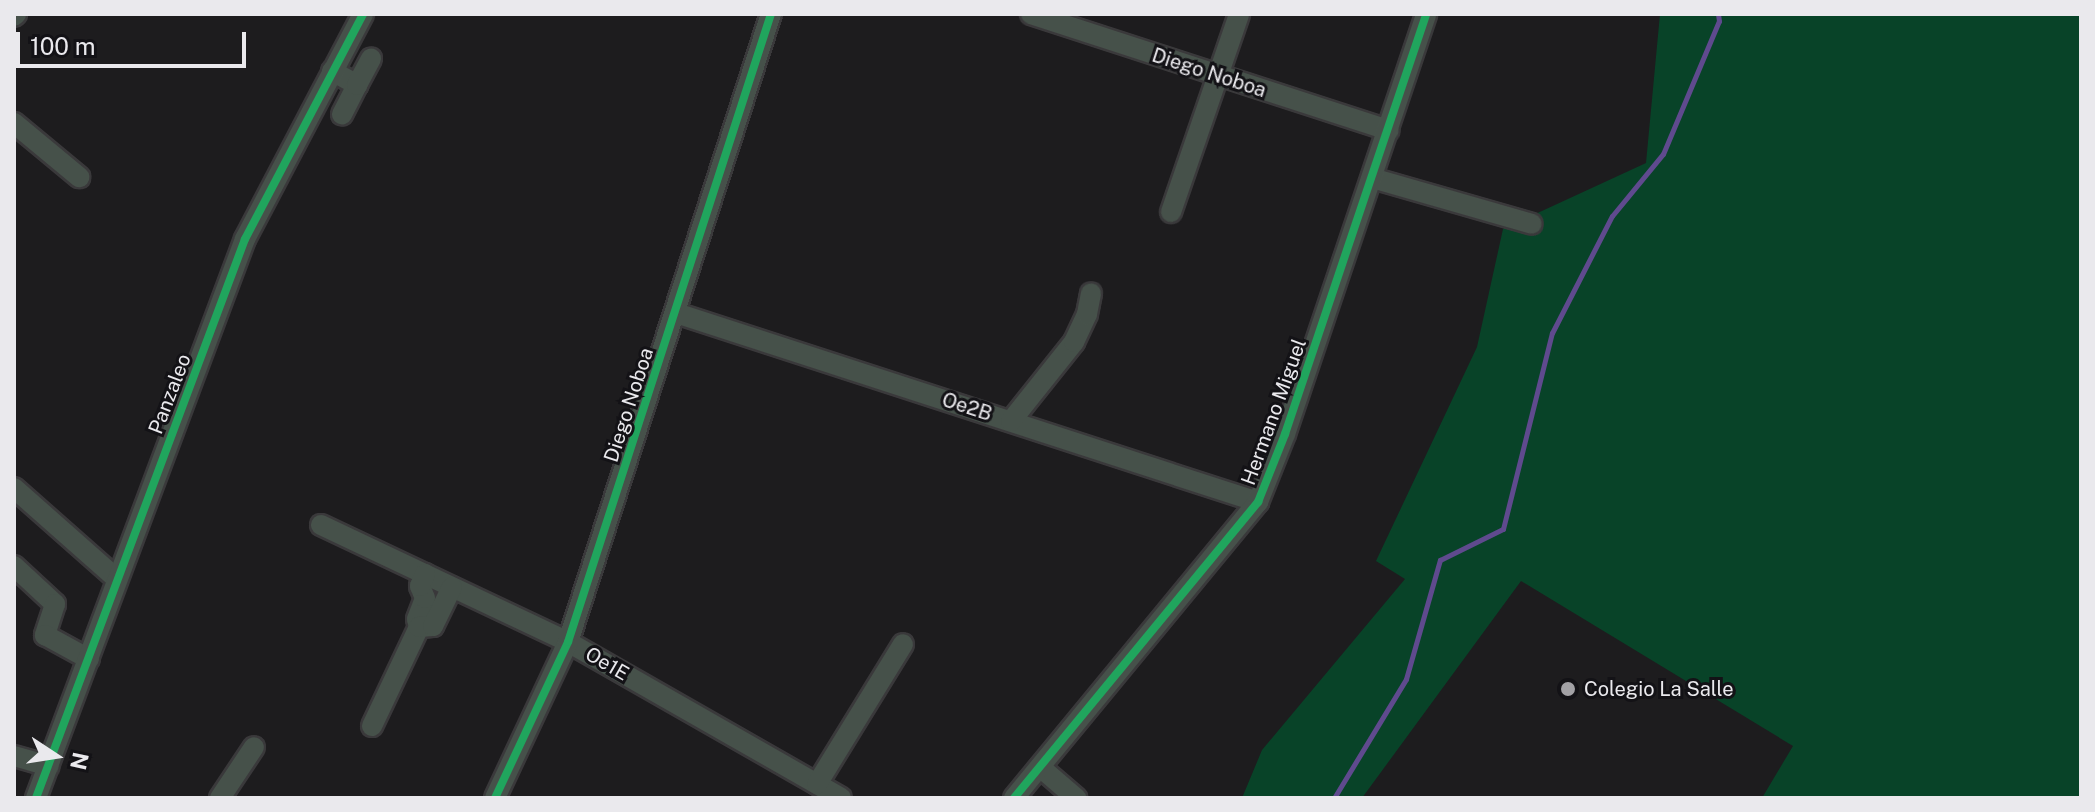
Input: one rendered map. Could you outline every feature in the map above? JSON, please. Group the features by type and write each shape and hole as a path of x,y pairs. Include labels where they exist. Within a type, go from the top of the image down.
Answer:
{"street":[{"name":"Panzaleo","path":"36,798 245,239 363,14"},
{"name":"Diego Noboa","path":"495,798 568,642 771,14"},
{"name":"Diego Noboa","path":"1031,14 1389,130"},
{"path":"1171,212 1239,14"},
{"name":"Hermano Miguel","path":"1014,798 1258,502 1389,130 1426,14"},
{"path":"342,114 371,59"},
{"path":"332,71 357,85"},
{"path":"14,123 79,177"},
{"path":"1372,178 1532,224"},
{"path":"1011,421 1074,342 1087,314 1091,293"},
{"name":"Oe2B","path":"676,313 1258,502"},
{"path":"14,488 117,579"},
{"name":"Oe1E","path":"321,525 568,642 841,798"},
{"path":"14,566 55,604 45,635 89,659"},
{"path":"372,726 419,627 417,619 425,598 420,586 425,574"},
{"path":"419,627 433,626 452,587"},
{"path":"817,784 903,644"},
{"path":"220,798 254,747"},
{"path":"14,756 49,766"},
{"path":"1040,767 1076,798"}],"green space":[{"path":"1660,14 2081,14 2081,798 1762,798 1793,746 1521,581 1362,798 1242,798 1262,750 1405,579 1376,561 1477,347 1503,229 1646,163"}],"waterway":[{"path":"1334,798 1406,679 1440,560 1503,529 1552,333 1612,216 1663,154 1719,21 1718,14"}],"cycle path":[{"path":"36,798 245,239 363,14"},
{"path":"495,798 568,642 771,14"},
{"path":"1014,798 1258,502 1285,434 1426,14"}],"place":[{"name":"Colegio La Salle","path":"1568,689"}]}
